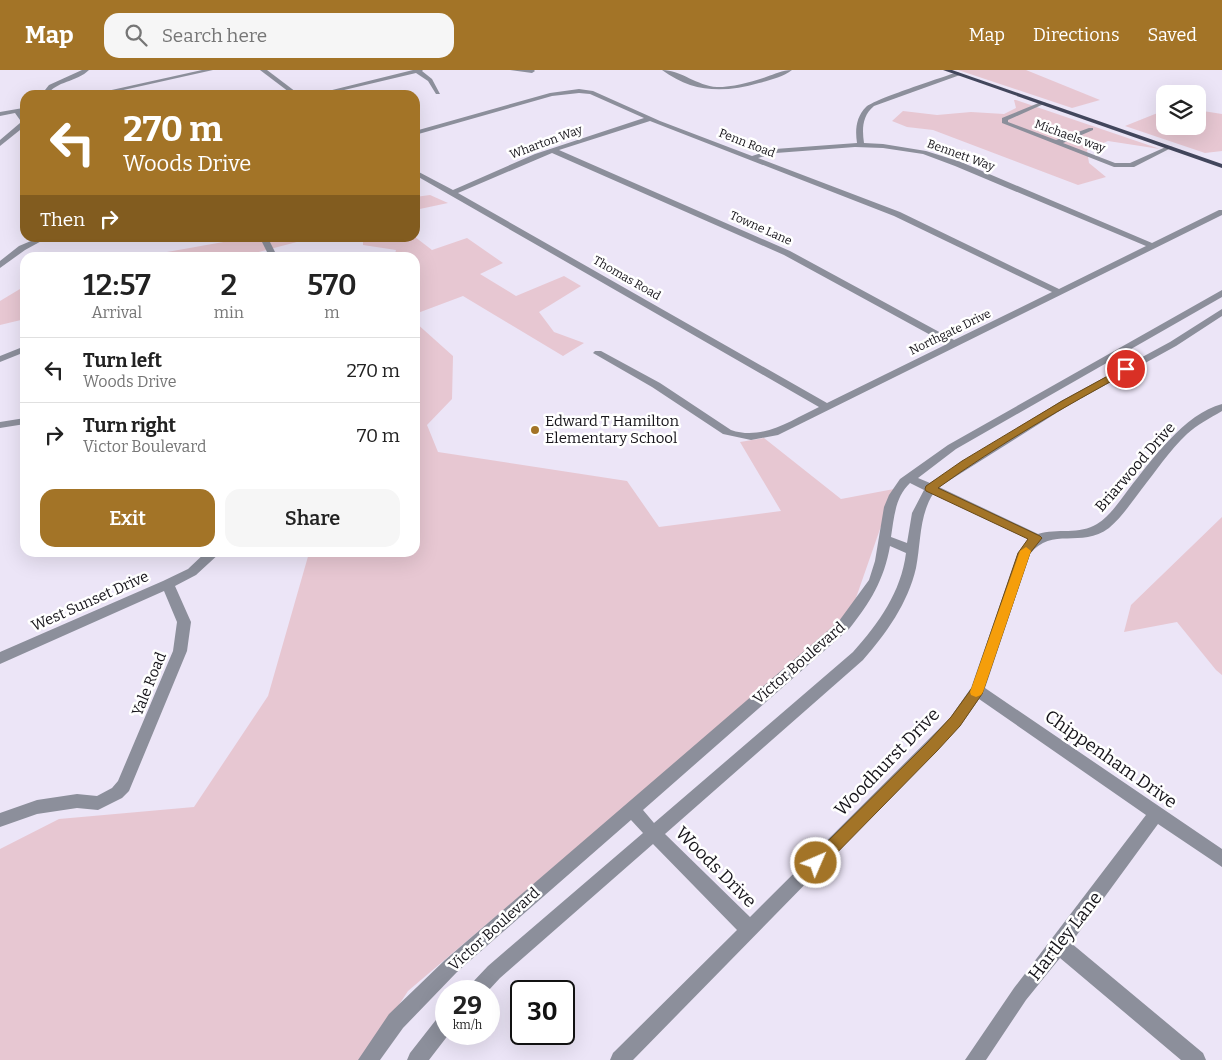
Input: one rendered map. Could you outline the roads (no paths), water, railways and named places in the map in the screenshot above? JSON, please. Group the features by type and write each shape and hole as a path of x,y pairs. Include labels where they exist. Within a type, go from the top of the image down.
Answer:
{"main road":[{"path":"946,70 1222,166"}],"street":[{"path":"48,90 81,75 86,70"},
{"path":"114,90 192,72 210,70"},
{"path":"263,70 290,90"},
{"path":"344,90 367,86 419,70 430,80 438,92"},
{"path":"513,70 532,71"},
{"path":"665,70 702,87 724,89 789,70"},
{"path":"861,145 860,120 866,110 872,105 958,74"},
{"name":"Penn Road","path":"420,132 552,94 579,90 599,94 649,118 896,214 1059,292"},
{"name":"Michaels way","path":"1044,103 1004,118 1005,123 1114,165 1131,165 1170,147"},
{"path":"0,114 20,110"},
{"path":"16,111 20,116"},
{"name":"Wharton Way","path":"453,193 552,150 649,118"},
{"path":"0,144 20,127"},
{"path":"1056,143 1091,129"},
{"path":"0,134 13,133"},
{"name":"Bennett Way","path":"751,158 775,151 861,145 910,149 941,158 1152,246"},
{"name":"Towne Lane","path":"552,150 794,257 954,344"},
{"name":"Thomas Road","path":"420,175 827,407"},
{"name":"Northgate Drive","path":"598,353 656,385 727,432 740,437 751,438 774,432 827,407 1222,212"},
{"path":"0,265 22,248 35,242"},
{"name":"Victor Boulevard","path":"368,1060 396,1022 451,966 844,625 855,612 874,581 882,561 890,507 895,495 908,478 952,448 1222,293"},
{"path":"486,980 858,656 873,640 892,613 909,570 919,510 923,498 930,489 957,468 1065,403 1173,344 1222,312"},
{"path":"0,359 20,351"},
{"name":"Briarwood Drive","path":"1036,538 1047,535 1079,534 1102,527 1118,513 1140,482 1183,433 1222,407"},
{"path":"0,425 20,423"},
{"path":"908,478 1036,538"},
{"path":"884,538 912,550"},
{"name":"Woodhurst Drive","path":"620,1060 955,722 977,690 1024,553 1030,543 1036,538"},
{"name":"West Sunset Drive","path":"0,658 168,584 192,572 209,557"},
{"name":"Yale Road","path":"0,820 37,807 78,802 98,803 124,786 180,651 184,622 168,584"},
{"name":"Chippenham Drive","path":"977,690 1222,859"},
{"name":"Woods Drive","path":"631,808 653,833 750,930"},
{"name":"Hartley Lane","path":"974,1060 1020,994 1059,945 1157,813"},
{"path":"1059,945 1196,1060"},
{"path":"417,1060 435,1038"}],"place":[{"name":"Edward T Hamilton Elementary School","path":"535,430"}]}
